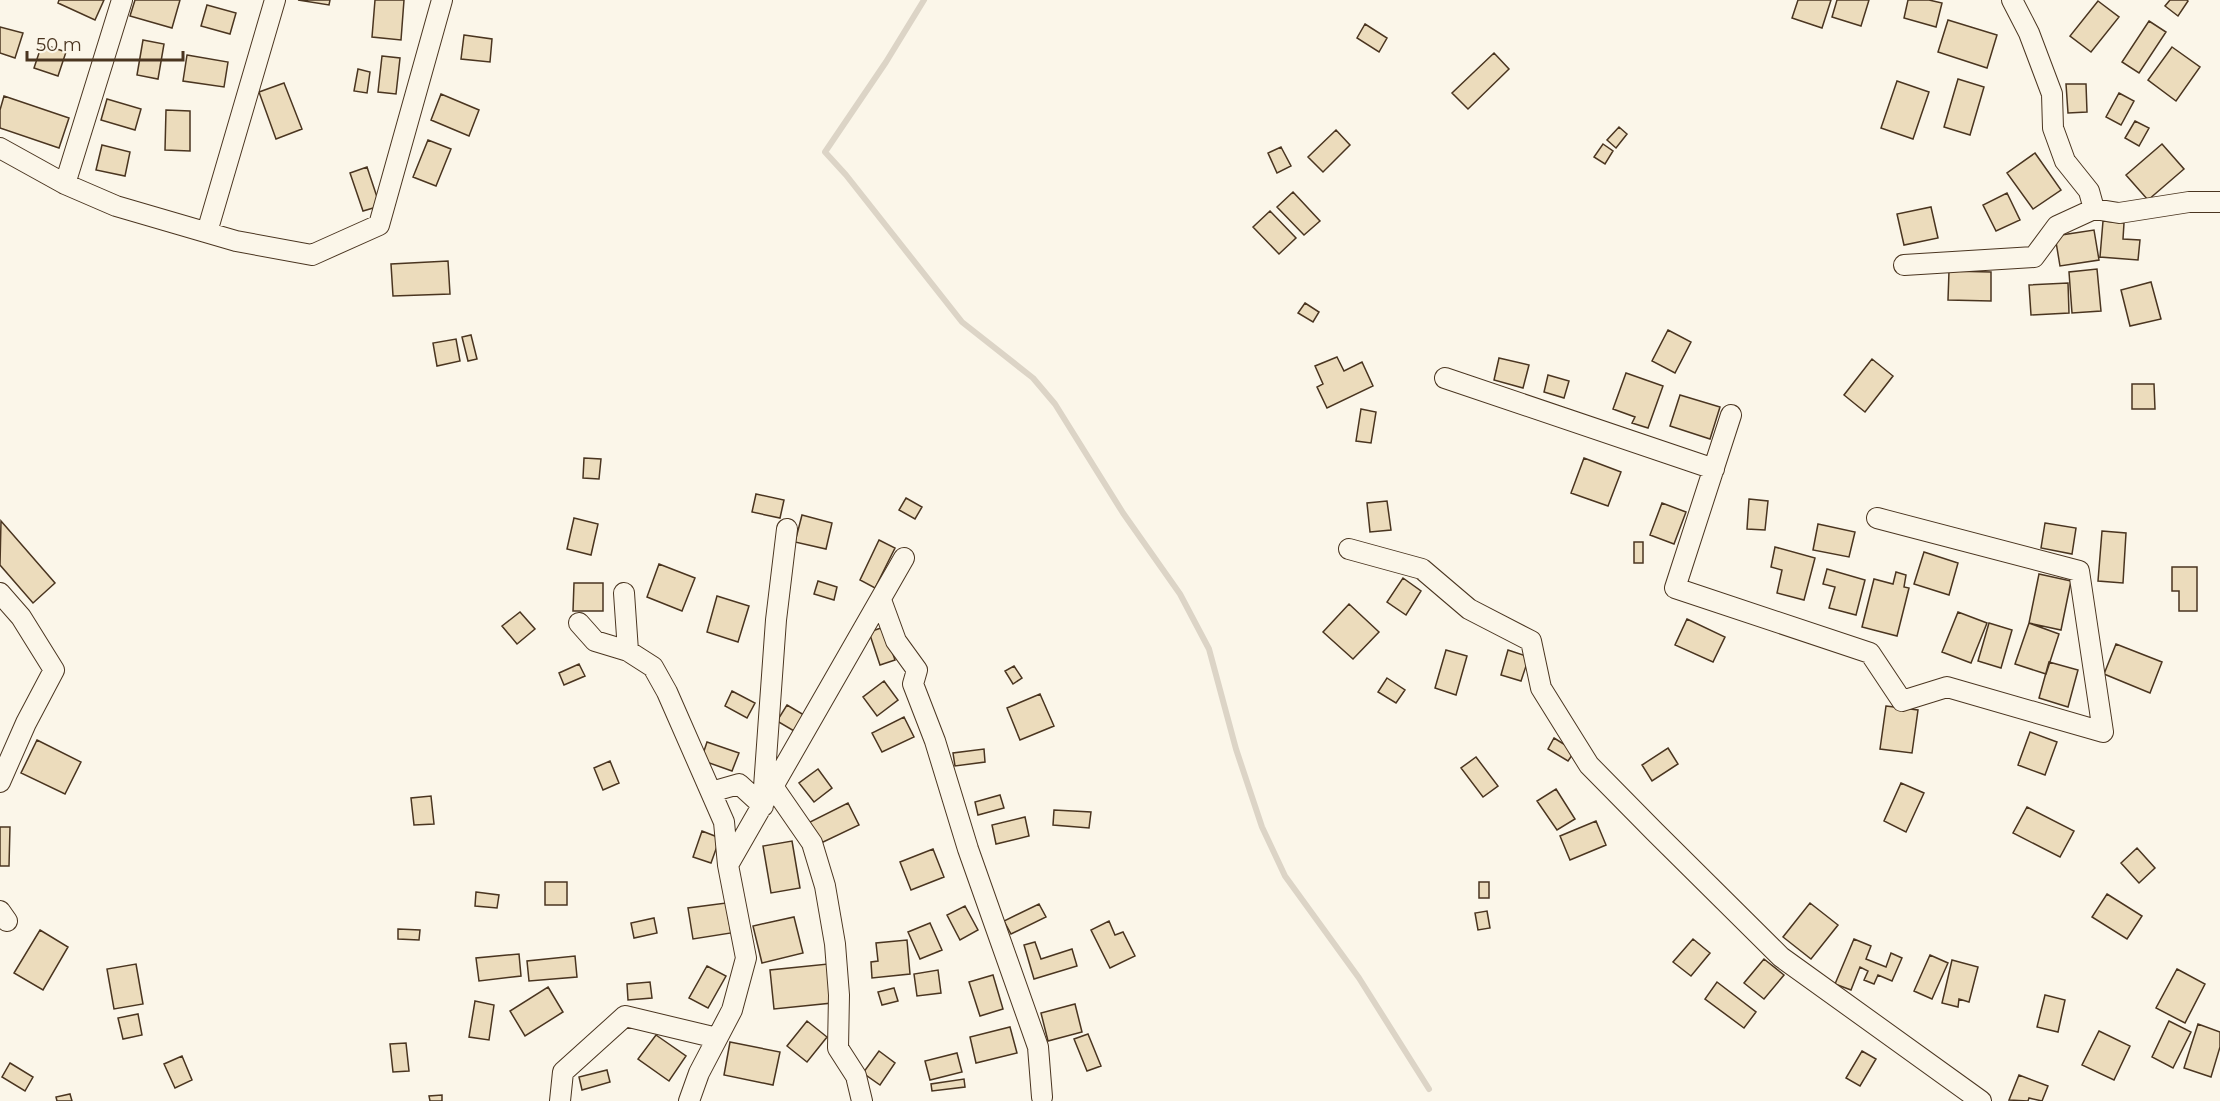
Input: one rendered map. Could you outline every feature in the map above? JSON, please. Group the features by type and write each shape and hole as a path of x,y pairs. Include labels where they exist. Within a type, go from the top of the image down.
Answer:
{"street":[{"path":"64,184 122,0"},
{"path":"207,232 275,0"},
{"path":"0,148 64,184 116,206 236,241 312,255 379,225 442,0"},
{"path":"2012,0 2029,33 2052,94 2053,128 2065,161 2089,191 2094,209"},
{"path":"1904,265 2034,257 2057,226 2094,209 2119,213 2189,202 2220,202"},
{"path":"1445,378 1714,469"},
{"path":"1731,415 1675,588 1870,653 1902,701 1947,687 2103,732 2079,571 1877,518"},
{"path":"762,807 776,620 787,529"},
{"path":"1349,549 1422,569 1468,609 1531,641 1541,688 1589,765 1781,957 1981,1101"},
{"path":"728,865 904,558"},
{"path":"0,593 21,617 54,670 26,723 0,782"},
{"path":"624,593 628,651"},
{"path":"881,600 896,641 917,670 913,684 935,741 968,849 1038,1047 1042,1097"},
{"path":"579,622 595,641 628,651 653,668 667,692 724,822 728,865 746,958 732,1010 699,1073 689,1101"},
{"path":"711,792 739,784 762,807"},
{"path":"774,788 812,843 825,886 835,944 839,995 838,1048 855,1076 862,1101"},
{"path":"560,1101 563,1072 625,1016 717,1038"}],"building":[{"path":"59,0 104,0 95,20 58,3"},
{"path":"135,0 180,0 172,28 130,16"},
{"path":"298,0 330,0 329,5"},
{"path":"375,0 404,0 401,40 372,37"},
{"path":"1798,0 1831,0 1822,28 1792,18"},
{"path":"1837,0 1869,0 1861,26 1832,17"},
{"path":"1908,0 1929,0 1942,3 1936,27 1904,18"},
{"path":"2170,0 2188,1 2178,16 2165,6"},
{"path":"2098,1 2119,17 2091,52 2070,36"},
{"path":"207,5 236,13 230,34 201,26"},
{"path":"1948,20 1997,35 1987,68 1938,52"},
{"path":"2149,21 2166,32 2139,73 2122,62"},
{"path":"1365,24 1387,38 1379,52 1357,38"},
{"path":"0,27 23,33 15,58 0,53"},
{"path":"464,35 492,39 490,62 461,59"},
{"path":"143,40 164,44 158,79 137,75"},
{"path":"42,44 66,52 58,76 34,68"},
{"path":"2172,47 2200,67 2176,101 2148,80"},
{"path":"1494,53 1509,69 1468,109 1452,93"},
{"path":"187,55 228,62 224,87 183,81"},
{"path":"382,56 400,58 396,94 378,92"},
{"path":"358,69 370,72 367,93 354,91"},
{"path":"1958,79 1984,87 1970,135 1944,127"},
{"path":"1897,81 1929,92 1913,139 1881,128"},
{"path":"284,83 302,129 276,139 259,92"},
{"path":"2066,84 2086,84 2087,112 2068,113"},
{"path":"2119,93 2134,101 2121,125 2106,117"},
{"path":"441,94 479,110 469,136 431,120"},
{"path":"4,96 69,118 59,148 0,128 0,110"},
{"path":"107,99 141,109 135,130 101,120"},
{"path":"166,110 190,111 190,151 165,150"},
{"path":"2135,121 2149,128 2139,146 2125,138"},
{"path":"1619,127 1627,134 1616,148 1607,140"},
{"path":"1336,130 1350,145 1323,172 1308,157"},
{"path":"428,140 451,149 436,186 413,177"},
{"path":"1603,144 1613,151 1605,164 1594,157"},
{"path":"2162,144 2184,169 2148,200 2126,175"},
{"path":"102,145 130,152 125,176 96,170"},
{"path":"1281,147 1291,166 1277,173 1268,153"},
{"path":"2035,153 2061,190 2033,209 2007,173"},
{"path":"367,167 380,206 363,211 350,173"},
{"path":"1293,192 1320,221 1304,235 1277,207"},
{"path":"2007,193 2020,220 1996,231 1983,205"},
{"path":"1931,207 1938,238 1904,245 1897,214"},
{"path":"1270,211 1296,238 1279,254 1253,227"},
{"path":"2103,221 2124,223 2123,239 2140,240 2138,260 2100,257"},
{"path":"2094,230 2099,260 2060,266 2055,236"},
{"path":"448,261 450,294 393,296 391,264"},
{"path":"2097,269 2101,311 2072,313 2069,272"},
{"path":"1949,271 1991,272 1991,301 1948,300"},
{"path":"2151,282 2161,319 2130,326 2121,290"},
{"path":"2068,283 2069,313 2031,315 2029,285"},
{"path":"1305,303 1319,312 1313,322 1298,313"},
{"path":"1668,330 1691,342 1675,373 1652,361"},
{"path":"471,335 477,359 468,361 462,337"},
{"path":"456,339 460,361 437,366 433,343"},
{"path":"1337,357 1344,371 1362,362 1373,386 1327,408 1317,387 1323,384 1315,366"},
{"path":"1499,358 1529,365 1523,388 1494,380"},
{"path":"1872,359 1893,376 1865,412 1844,395"},
{"path":"1626,373 1663,386 1648,428 1632,423 1635,417 1613,409"},
{"path":"1548,375 1569,381 1564,398 1544,392"},
{"path":"2132,384 2154,384 2155,409 2132,409"},
{"path":"1680,395 1720,407 1710,439 1670,426"},
{"path":"1361,409 1376,412 1371,443 1356,441"},
{"path":"584,458 601,459 599,479 583,478"},
{"path":"1584,458 1621,472 1608,506 1571,493"},
{"path":"756,494 784,500 780,518 752,512"},
{"path":"906,498 922,507 915,519 899,510"},
{"path":"1749,499 1768,501 1765,530 1747,529"},
{"path":"1387,501 1391,530 1370,532 1367,503"},
{"path":"1662,503 1686,512 1674,544 1650,535"},
{"path":"802,515 832,523 826,549 795,542"},
{"path":"574,518 598,524 591,555 567,549"},
{"path":"1,521 55,583 33,603 0,565"},
{"path":"2045,523 2076,528 2072,554 2041,548"},
{"path":"1818,524 1855,532 1849,557 1813,550"},
{"path":"2102,531 2126,533 2123,583 2098,581"},
{"path":"879,540 895,548 875,588 860,580"},
{"path":"1634,542 1643,542 1643,563 1634,563"},
{"path":"1775,547 1815,558 1804,600 1777,593 1782,570 1771,567"},
{"path":"1924,552 1958,563 1949,595 1914,584"},
{"path":"659,564 695,578 682,611 647,597"},
{"path":"2172,567 2197,567 2197,611 2179,611 2179,591 2172,591"},
{"path":"1827,569 1865,580 1856,615 1829,608 1835,587 1823,584"},
{"path":"1896,572 1906,575 1904,587 1909,588 1897,636 1862,627 1874,579 1893,584"},
{"path":"2039,574 2071,581 2061,630 2029,623"},
{"path":"1403,578 1421,591 1406,615 1387,602"},
{"path":"818,581 837,587 834,600 814,594"},
{"path":"574,583 603,583 603,611 573,611"},
{"path":"717,596 749,606 738,642 707,632"},
{"path":"1349,604 1379,632 1353,659 1323,632"},
{"path":"520,612 535,629 517,644 502,626"},
{"path":"1958,612 1987,623 1971,663 1942,652"},
{"path":"1687,619 1725,637 1713,662 1675,645"},
{"path":"1989,623 2012,630 2001,668 1978,661"},
{"path":"2029,623 2059,634 2046,674 2015,664"},
{"path":"884,627 895,660 880,665 869,632"},
{"path":"2116,644 2162,662 2150,693 2104,674"},
{"path":"1446,650 1467,656 1456,695 1435,688"},
{"path":"1508,650 1529,657 1521,681 1501,675"},
{"path":"2049,662 2078,670 2068,707 2039,698"},
{"path":"579,664 585,676 564,685 559,673"},
{"path":"1014,666 1022,678 1013,684 1005,671"},
{"path":"1387,678 1405,690 1396,703 1378,692"},
{"path":"884,681 898,700 877,716 863,697"},
{"path":"732,691 755,703 747,718 725,706"},
{"path":"1040,694 1054,726 1020,740 1007,708"},
{"path":"787,705 804,715 794,731 777,721"},
{"path":"1886,706 1918,710 1912,753 1880,749"},
{"path":"904,717 914,737 882,752 872,733"},
{"path":"2030,732 2057,742 2045,775 2018,765"},
{"path":"1554,738 1575,751 1568,761 1548,749"},
{"path":"37,740 81,762 65,794 21,773"},
{"path":"707,742 739,753 732,771 701,760"},
{"path":"1668,748 1678,764 1652,781 1642,765"},
{"path":"984,749 985,762 955,766 953,753"},
{"path":"1476,757 1498,786 1483,797 1461,768"},
{"path":"610,761 619,783 603,790 594,768"},
{"path":"818,769 832,788 814,802 799,783"},
{"path":"1901,783 1924,793 1906,832 1884,821"},
{"path":"1556,789 1575,819 1557,830 1537,801"},
{"path":"1000,795 1004,808 978,815 975,802"},
{"path":"431,796 434,824 414,825 411,798"},
{"path":"848,803 859,825 819,844 808,823"},
{"path":"2027,807 2074,831 2060,857 2013,833"},
{"path":"1054,810 1091,812 1089,828 1053,825"},
{"path":"1025,817 1029,836 996,844 992,825"},
{"path":"1596,821 1606,845 1570,860 1560,836"},
{"path":"0,827 10,827 9,866 0,866"},
{"path":"702,831 720,838 711,863 693,857"},
{"path":"792,841 800,888 771,893 763,846"},
{"path":"2137,848 2155,868 2139,883 2121,863"},
{"path":"933,849 944,877 911,890 900,862"},
{"path":"545,882 567,882 567,905 545,905"},
{"path":"1479,882 1489,882 1489,898 1479,898"},
{"path":"476,892 499,895 497,908 475,906"},
{"path":"2107,894 2142,916 2127,939 2092,917"},
{"path":"726,903 731,933 693,939 688,908"},
{"path":"1810,903 1838,925 1811,959 1783,937"},
{"path":"1039,904 1046,917 1011,934 1004,921"},
{"path":"965,906 978,930 960,940 947,915"},
{"path":"1487,911 1490,928 1478,930 1475,913"},
{"path":"794,917 803,953 762,963 753,926"},
{"path":"654,918 657,933 634,938 631,923"},
{"path":"1109,921 1115,935 1123,932 1135,956 1110,968 1091,930"},
{"path":"930,923 942,950 920,959 908,932"},
{"path":"398,929 420,930 419,940 398,939"},
{"path":"40,930 68,947 43,990 14,973"},
{"path":"1693,939 1710,953 1691,976 1673,962"},
{"path":"1854,939 1871,946 1866,959 1886,967 1891,953 1902,958 1892,981 1878,975 1874,984 1864,980 1868,971 1860,967 1851,990 1835,984"},
{"path":"907,940 910,974 872,978 871,962 878,961 876,943"},
{"path":"1035,942 1041,959 1072,949 1077,966 1034,979 1024,945"},
{"path":"519,954 521,976 479,981 476,958"},
{"path":"1930,955 1948,963 1932,999 1914,991"},
{"path":"575,956 577,977 529,981 527,961"},
{"path":"1764,959 1784,975 1764,999 1744,983"},
{"path":"1952,960 1978,967 1969,1002 1959,999 1958,1007 1942,1003"},
{"path":"136,964 143,1004 114,1009 107,969"},
{"path":"828,964 832,1003 774,1009 770,970"},
{"path":"707,966 726,976 708,1008 689,998"},
{"path":"2177,969 2205,984 2185,1023 2156,1008"},
{"path":"938,970 941,993 917,996 914,974"},
{"path":"993,975 1003,1009 980,1016 969,982"},
{"path":"650,982 652,998 628,1000 627,984"},
{"path":"1717,982 1756,1012 1744,1028 1705,999"},
{"path":"548,987 563,1012 525,1036 510,1011"},
{"path":"894,988 898,1001 882,1005 878,992"},
{"path":"2045,995 2065,1000 2058,1032 2037,1027"},
{"path":"475,1001 494,1005 489,1040 469,1037"},
{"path":"1075,1004 1082,1032 1048,1041 1041,1013"},
{"path":"138,1014 142,1035 123,1039 118,1018"},
{"path":"807,1021 827,1037 807,1062 787,1046"},
{"path":"2169,1021 2191,1032 2173,1068 2152,1057"},
{"path":"2198,1024 2220,1032 2220,1047 2211,1077 2184,1068"},
{"path":"1010,1027 1017,1053 976,1063 970,1037"},
{"path":"2099,1031 2130,1046 2114,1080 2082,1065"},
{"path":"1088,1034 1101,1066 1087,1071 1074,1039"},
{"path":"656,1035 686,1056 669,1081 638,1059"},
{"path":"730,1042 780,1052 773,1085 724,1075"},
{"path":"406,1043 409,1071 393,1072 390,1044"},
{"path":"879,1051 895,1063 880,1085 863,1073"},
{"path":"1862,1051 1876,1059 1860,1086 1846,1078"},
{"path":"957,1053 962,1072 930,1080 925,1061"},
{"path":"182,1056 192,1080 175,1088 164,1064"},
{"path":"10,1063 33,1077 25,1091 2,1077"},
{"path":"607,1070 610,1082 582,1090 579,1077"},
{"path":"2019,1075 2048,1086 2042,1101 2029,1098 2028,1101 2009,1100"},
{"path":"964,1079 965,1087 932,1091 931,1084"},
{"path":"70,1094 72,1101 57,1101 56,1097"},
{"path":"442,1095 442,1101 430,1101 429,1096"}],"waterway":[{"path":"924,0 886,62 825,152 846,175 962,322 1033,378 1055,404 1123,513 1180,594 1209,649 1236,749 1262,827 1285,876 1359,978 1429,1089"}]}
